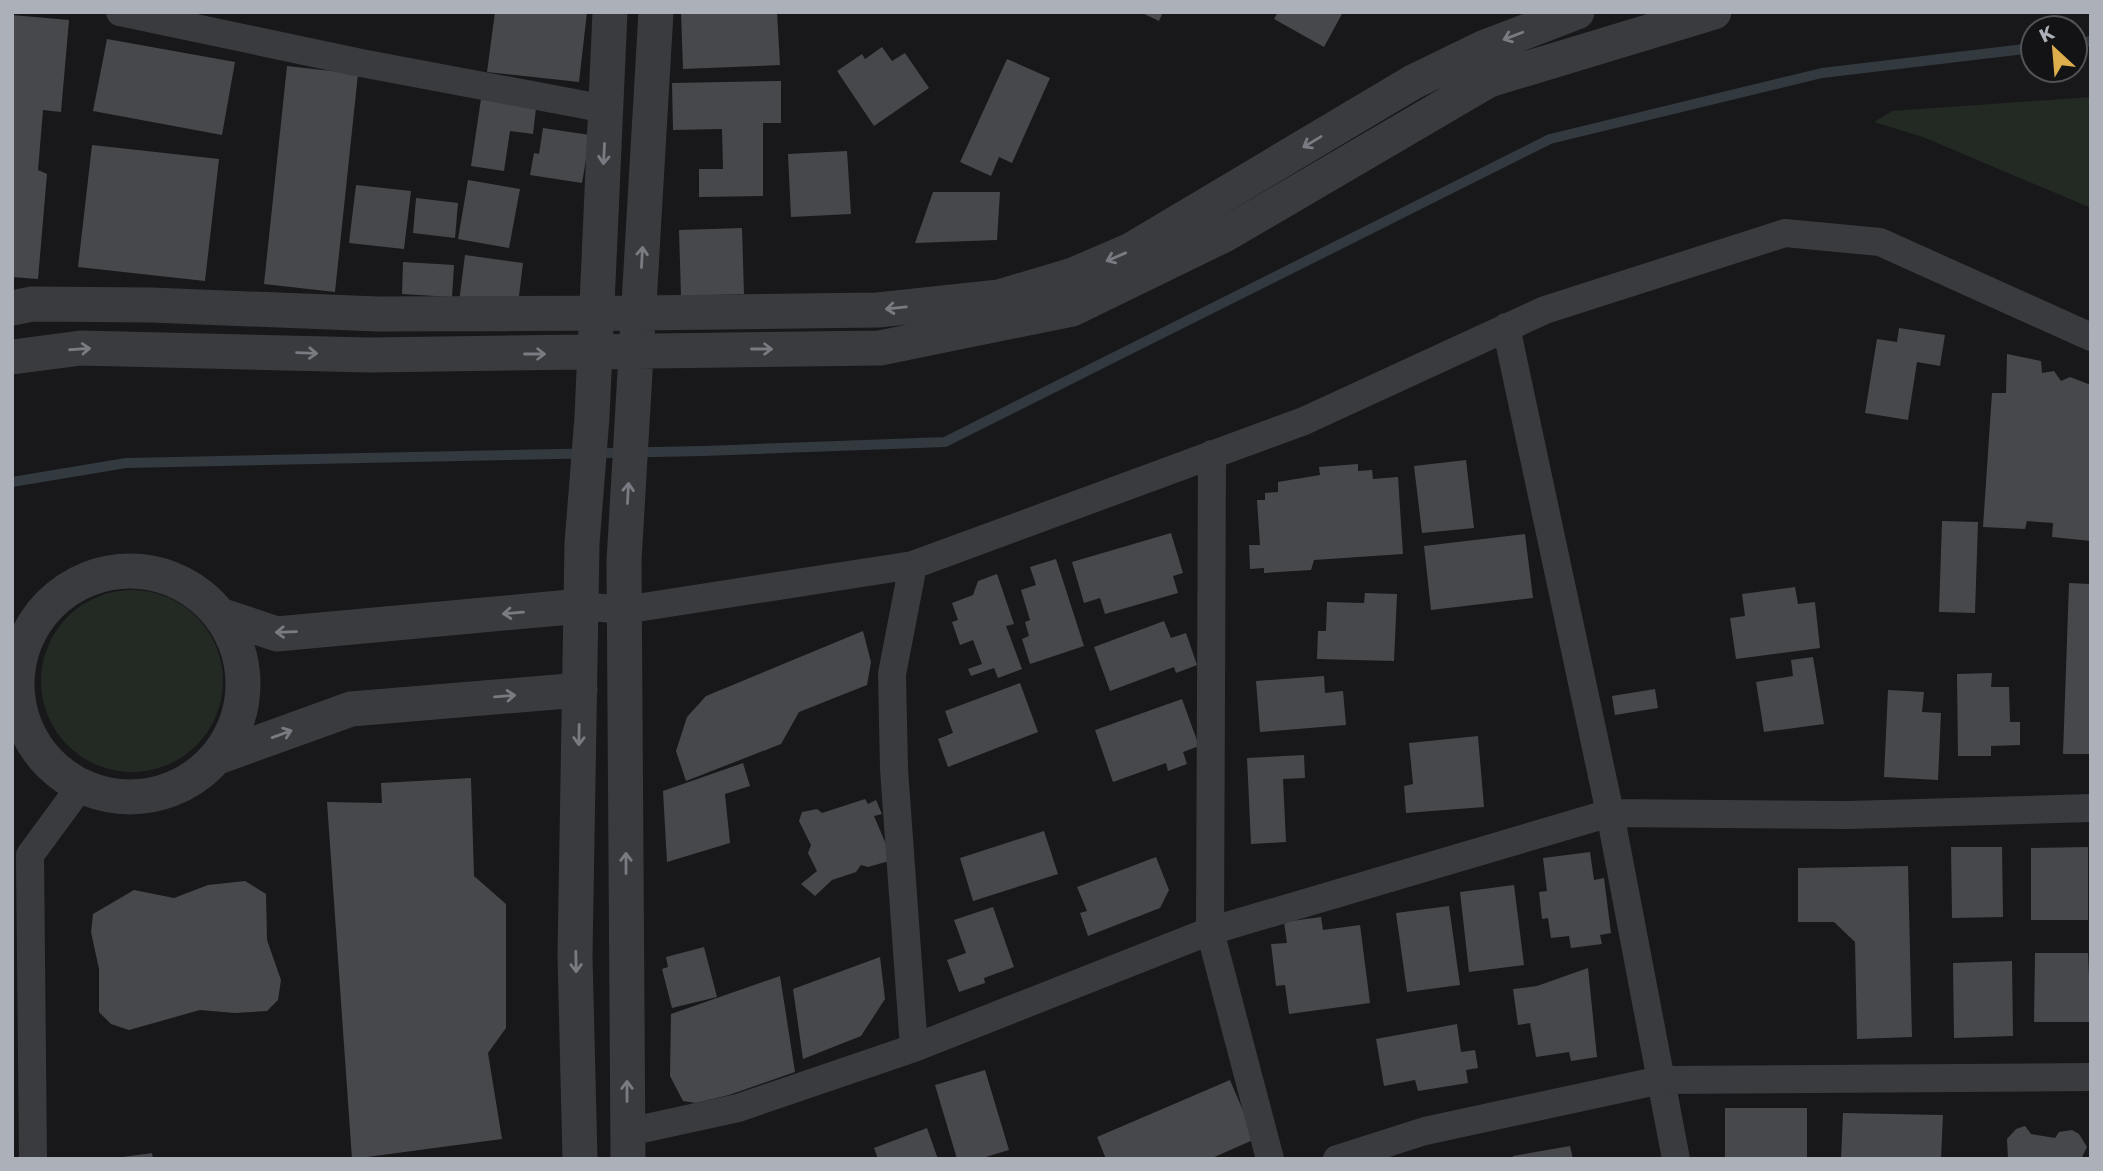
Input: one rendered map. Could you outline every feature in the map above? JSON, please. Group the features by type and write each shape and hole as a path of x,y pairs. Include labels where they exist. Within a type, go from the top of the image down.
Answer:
{"street":[{"path":"120,12 361,63 606,109"},
{"path":"580,1159 575,956 582,544 592,417 610,12"},
{"path":"656,12 624,561 628,1145 914,1048 1210,931 1610,813 1848,815 2091,808"},
{"path":"12,308 32,304 151,304 378,314 639,313 878,310 999,297 1073,275 1131,250 1413,82 1485,47 1577,12"},
{"path":"12,357 80,348 370,355 595,353 637,349 880,348 1072,309 1226,234 1489,80 1714,12"},
{"path":"223,617 277,634 581,606 624,610 913,565 1304,421 1545,310 1785,233 1880,242 2091,337"},
{"path":"1506,327 1610,813 1676,1159"},
{"path":"1212,454 1210,931 1270,1159"},
{"path":"913,565 892,674 894,769 914,1048"},
{"path":"50,765 28,735 16,699 22,630 56,597 88,577 125,570 163,574 197,590 223,617 240,650 245,688 237,724 218,757"},
{"path":"12,750 50,765 80,787 117,797 155,796 189,781 218,757 351,709 580,690"},
{"path":"33,1159 21,856 80,787"},
{"path":"1337,1159 1425,1131 1661,1080 2091,1077"}],"shaded area":[{"path":"2091,97 2091,208 1923,137 1874,122 1892,111"},
{"path":"132,590 167,597 183,605 196,617 208,630 216,646 223,681 216,716 208,732 196,745 183,757 167,765 132,772 97,765 81,757 68,745 56,732 48,716 41,681 48,646 56,630 68,617 81,605 97,597"}],"building":[{"path":"495,12 587,12 579,82 487,72"},
{"path":"681,12 777,12 780,65 683,69"},
{"path":"1140,12 1163,12 1159,21"},
{"path":"1278,12 1343,12 1324,47 1274,19"},
{"path":"12,15 69,20 61,112 43,110 38,170 47,174 38,279 12,277"},
{"path":"107,39 235,62 222,135 93,111"},
{"path":"882,47 892,61 905,53 929,88 874,126 837,71 862,54 865,59"},
{"path":"1007,59 1050,78 1012,163 999,157 991,176 960,162"},
{"path":"287,66 358,74 335,292 264,284"},
{"path":"781,81 781,123 763,123 763,196 699,197 699,169 723,169 722,129 673,130 672,83"},
{"path":"481,99 536,108 533,134 510,131 504,171 471,166"},
{"path":"543,128 590,135 582,183 530,175 534,153 539,154"},
{"path":"92,145 219,159 205,281 78,267"},
{"path":"847,151 851,214 791,217 788,154"},
{"path":"468,180 520,189 509,248 458,239"},
{"path":"356,185 411,191 404,249 349,243"},
{"path":"933,192 1000,192 997,240 915,243"},
{"path":"416,198 458,203 455,238 413,233"},
{"path":"742,228 744,294 681,296 679,230"},
{"path":"465,255 523,263 519,296 512,296 510,308 459,302"},
{"path":"403,262 454,265 452,297 402,294"},
{"path":"1899,328 1945,335 1940,366 1917,362 1908,420 1865,413 1877,339 1897,342"},
{"path":"2007,354 2041,361 2042,373 2054,371 2061,381 2070,377 2091,385 2091,541 2052,537 2053,523 2027,521 2025,529 1983,527 1992,393 2006,393"},
{"path":"1466,460 1474,528 1422,533 1414,466"},
{"path":"1358,464 1358,471 1372,470 1373,479 1398,477 1403,554 1314,560 1311,570 1264,573 1264,568 1250,569 1249,545 1260,545 1257,500 1265,500 1265,493 1278,492 1278,482 1320,475 1319,467"},
{"path":"1942,521 1978,522 1975,613 1939,612"},
{"path":"1171,533 1183,573 1173,576 1178,593 1105,614 1100,598 1084,603 1072,562"},
{"path":"1525,534 1533,598 1431,610 1424,546"},
{"path":"1056,559 1084,646 1030,664 1022,639 1029,636 1025,622 1030,620 1021,590 1036,585 1030,567"},
{"path":"997,574 1014,624 1006,626 1022,669 998,678 994,668 971,676 968,669 982,664 973,640 960,645 952,622 958,620 952,603 973,595 978,581"},
{"path":"2069,583 2091,584 2091,754 2063,754"},
{"path":"1795,587 1798,604 1815,602 1820,648 1736,659 1730,618 1745,616 1742,594"},
{"path":"1365,593 1397,594 1394,661 1317,659 1318,631 1326,631 1327,602 1364,603"},
{"path":"1164,621 1171,638 1186,633 1197,665 1176,673 1174,667 1110,691 1094,647"},
{"path":"863,631 871,662 867,685 799,712 781,744 686,781 676,751 687,717 706,696"},
{"path":"1813,657 1824,724 1764,732 1756,682 1793,676 1791,660"},
{"path":"1992,673 1991,687 2009,687 2010,722 2020,722 2020,745 1991,746 1991,756 1958,756 1957,674"},
{"path":"1324,676 1325,693 1343,691 1346,725 1260,732 1256,681"},
{"path":"1020,683 1038,732 948,767 938,739 953,733 945,711"},
{"path":"1655,689 1658,708 1615,715 1612,696"},
{"path":"1888,690 1924,692 1922,712 1941,713 1938,780 1884,777"},
{"path":"1182,699 1199,746 1183,752 1187,764 1168,771 1166,763 1113,782 1095,730"},
{"path":"1478,736 1484,807 1406,813 1404,786 1413,784 1409,743"},
{"path":"1304,755 1305,778 1283,779 1286,842 1251,844 1247,758"},
{"path":"743,763 750,786 725,794 730,843 667,862 663,791"},
{"path":"471,778 474,876 506,904 506,1028 488,1053 502,1139 352,1159 327,802 382,803 381,783"},
{"path":"865,799 868,804 876,800 882,814 874,816 888,849 889,861 868,867 861,865 856,872 832,880 815,896 801,884 817,871 808,853 811,845 799,821 802,812 817,809 822,813"},
{"path":"1044,831 1058,874 973,901 960,858"},
{"path":"1951,847 2002,847 2003,917 1952,918"},
{"path":"2088,847 2088,920 2031,920 2031,848"},
{"path":"1590,852 1594,880 1604,878 1611,933 1600,935 1602,944 1571,948 1569,936 1551,938 1548,918 1542,919 1539,892 1547,891 1543,858"},
{"path":"1156,857 1169,890 1160,908 1088,936 1080,913 1087,911 1077,887"},
{"path":"1908,866 1912,1037 1857,1039 1855,942 1834,922 1798,922 1798,868"},
{"path":"245,881 266,894 267,940 281,980 278,1000 267,1011 235,1013 200,1010 129,1030 111,1024 99,1012 99,969 91,932 93,914 134,890 174,898 208,885"},
{"path":"1514,885 1524,965 1469,972 1460,892"},
{"path":"1449,906 1460,985 1407,992 1396,913"},
{"path":"993,907 1014,967 984,978 985,983 959,992 947,960 966,953 954,920"},
{"path":"1321,917 1323,930 1360,925 1370,1003 1289,1014 1285,985 1276,986 1271,944 1287,943 1284,922"},
{"path":"704,947 717,997 672,1008 662,969 668,967 666,957"},
{"path":"2035,953 2088,953 2091,1022 2034,1022"},
{"path":"880,957 885,999 861,1036 803,1059 793,989"},
{"path":"2012,961 2013,1036 1954,1038 1953,963"},
{"path":"1588,968 1597,1057 1571,1061 1569,1052 1536,1057 1530,1023 1518,1025 1513,989 1537,986"},
{"path":"780,976 795,1072 729,1095 696,1103 683,1101 670,1076 671,1014"},
{"path":"1457,1024 1461,1052 1475,1050 1478,1068 1466,1070 1468,1083 1418,1091 1415,1080 1384,1086 1376,1039"},
{"path":"985,1070 1009,1150 979,1159 957,1159 935,1085"},
{"path":"1230,1080 1255,1139 1210,1159 1106,1159 1097,1137"},
{"path":"1725,1108 1807,1108 1807,1159 1725,1159"},
{"path":"1843,1113 1943,1115 1941,1159 1841,1159"},
{"path":"2025,1126 2031,1134 2055,1138 2059,1132 2072,1130 2079,1134 2087,1147 2081,1159 2008,1159 2007,1139 2016,1129"},
{"path":"927,1128 938,1159 878,1159 874,1148"},
{"path":"1570,1146 1573,1159 1513,1159 1513,1156"},
{"path":"152,1153 153,1159 123,1159 123,1157"}],"waterway":[{"path":"12,482 126,463 704,451 945,442 1550,139 1822,73 2019,50"}]}
